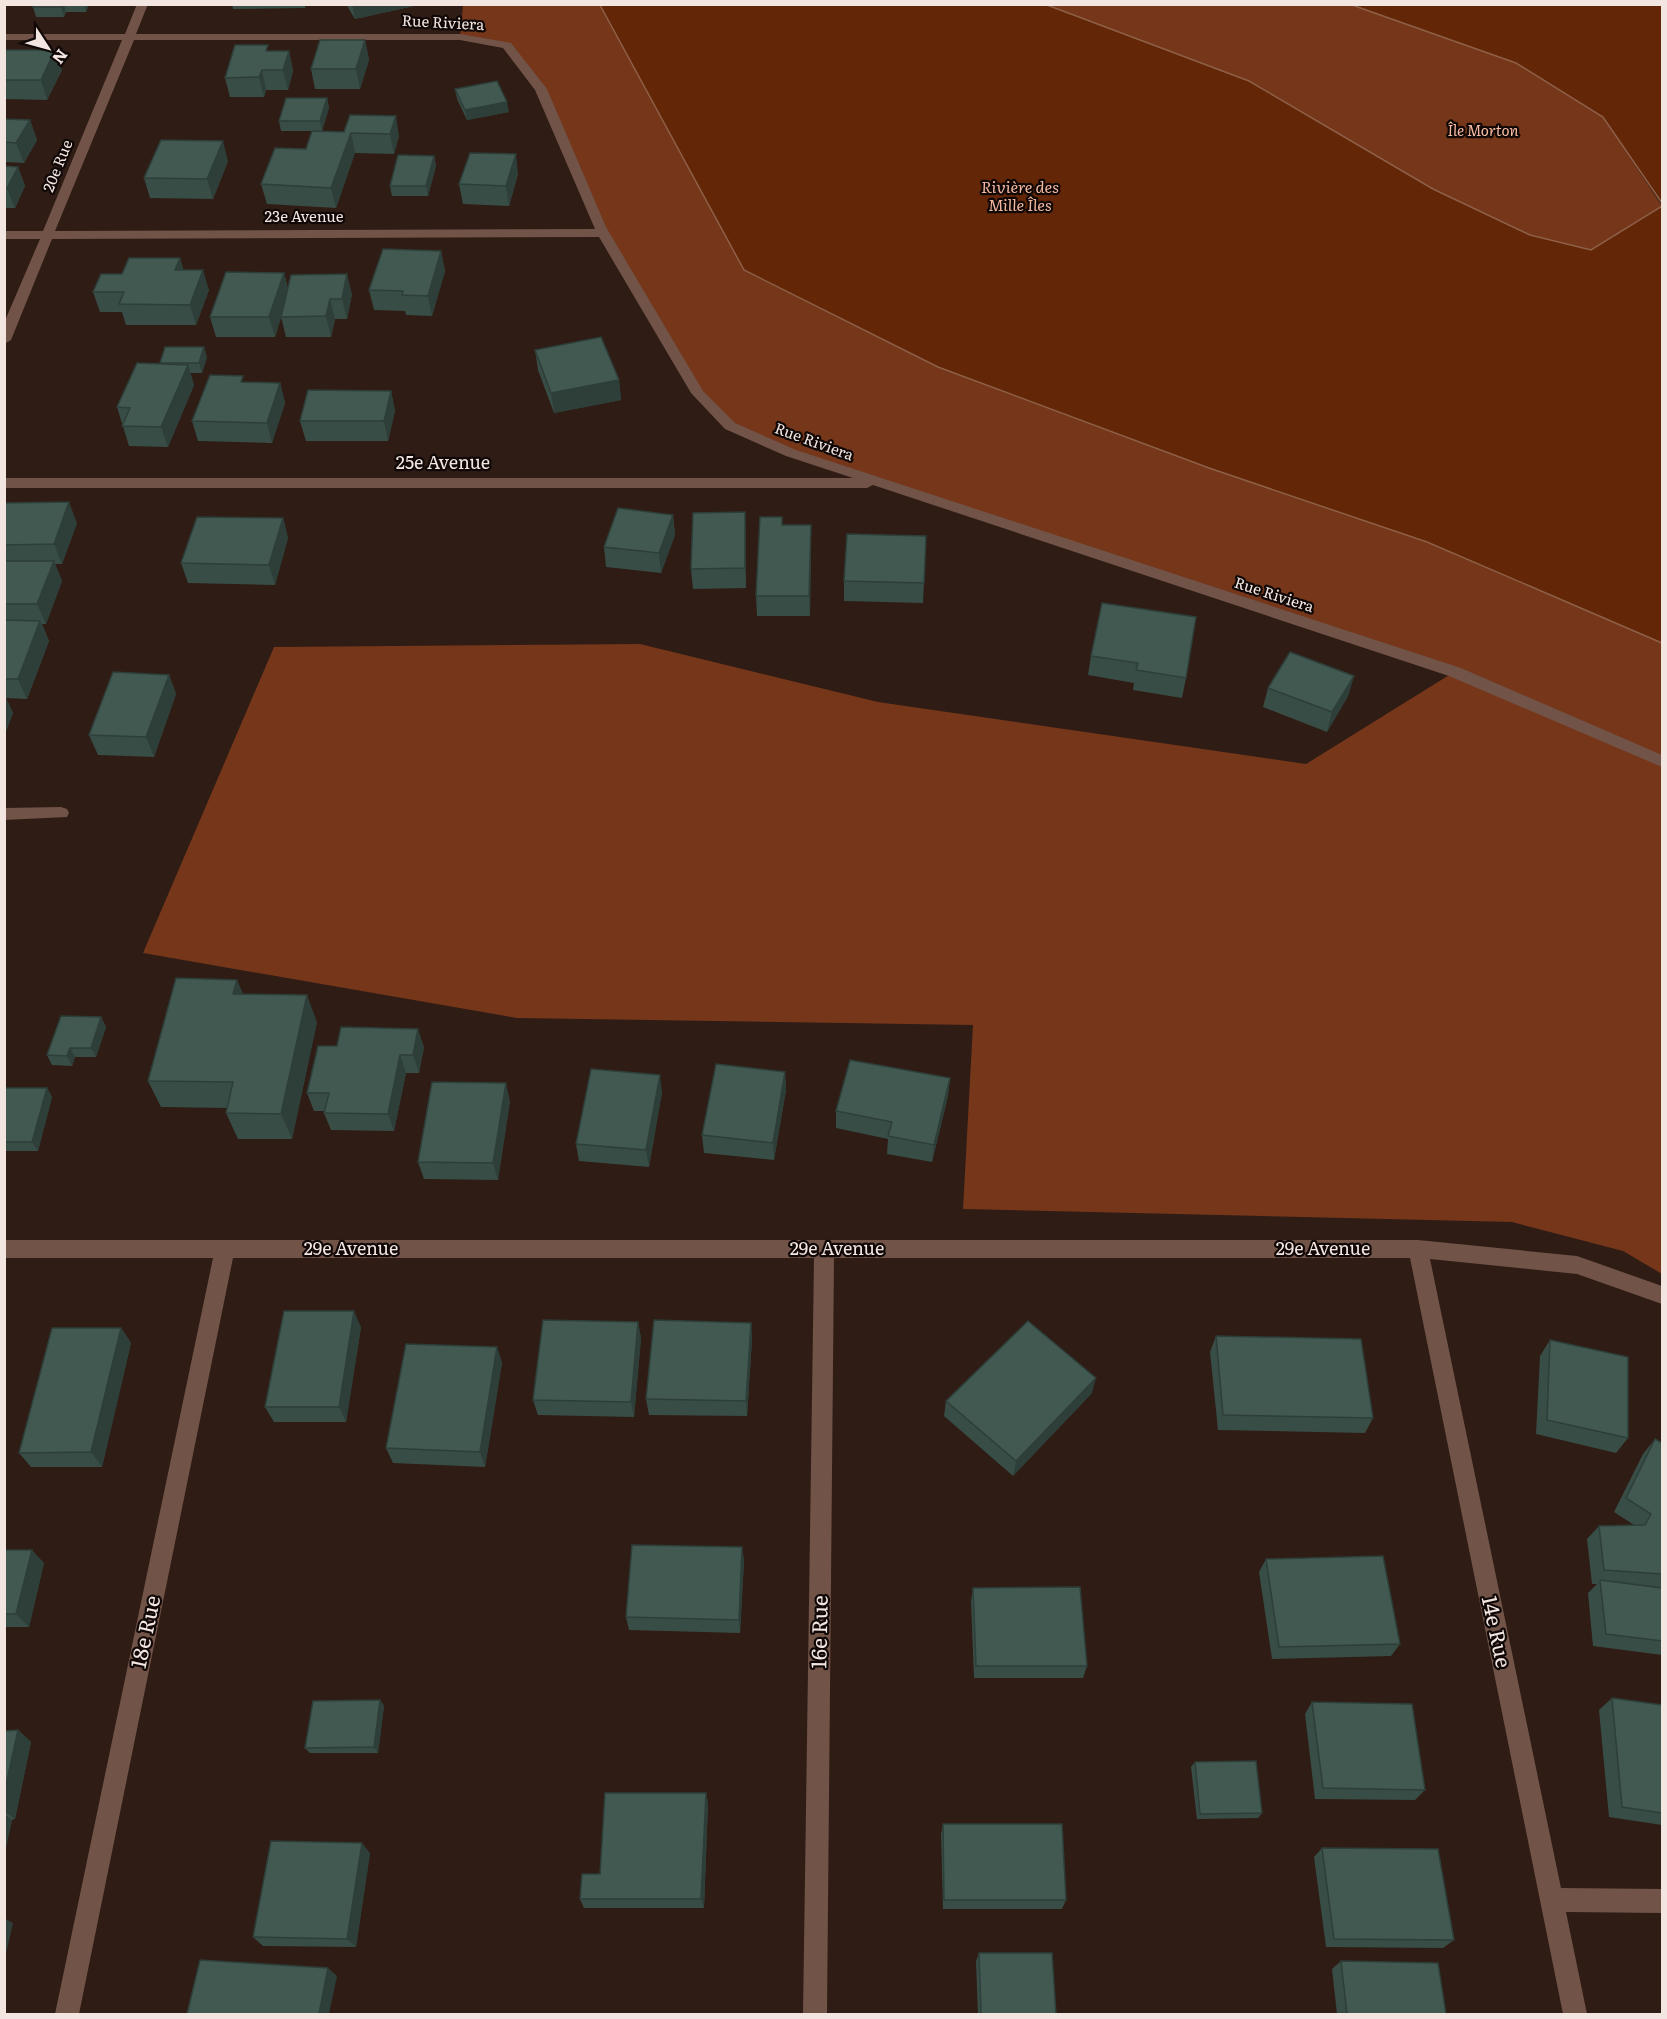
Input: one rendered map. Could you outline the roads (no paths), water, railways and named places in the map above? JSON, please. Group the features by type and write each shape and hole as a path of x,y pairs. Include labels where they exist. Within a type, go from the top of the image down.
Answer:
{"street":[{"name":"20e Rue","path":"4,340 144,4"},
{"name":"Rue Riviera","path":"4,38 460,37 507,45 541,89 604,233 698,393 730,426 791,453 1455,672 1662,761"},
{"name":"23e Avenue","path":"4,235 604,233"},
{"name":"25e Avenue","path":"4,483 882,483"},
{"path":"4,814 61,813"},
{"name":"16e Rue","path":"815,2014 824,1248"},
{"name":"29e Avenue","path":"4,1249 1418,1249 1577,1265 1662,1295"},
{"name":"18e Rue","path":"67,2014 225,1249"},
{"name":"14e Rue","path":"1418,1249 1575,2014"},
{"path":"1551,1900 1662,1900"}],"water":[{"name":"Rivière des Mille Îles","path":"600,5 1047,5 1249,81 1433,189 1530,235 1591,250 1662,206 1662,643 1427,542 1209,468 938,367 744,270"},
{"path":"1352,5 1662,5 1662,203 1603,117 1516,63"}],"park label":[{"name":"Île Morton","path":"1483,131"}]}
